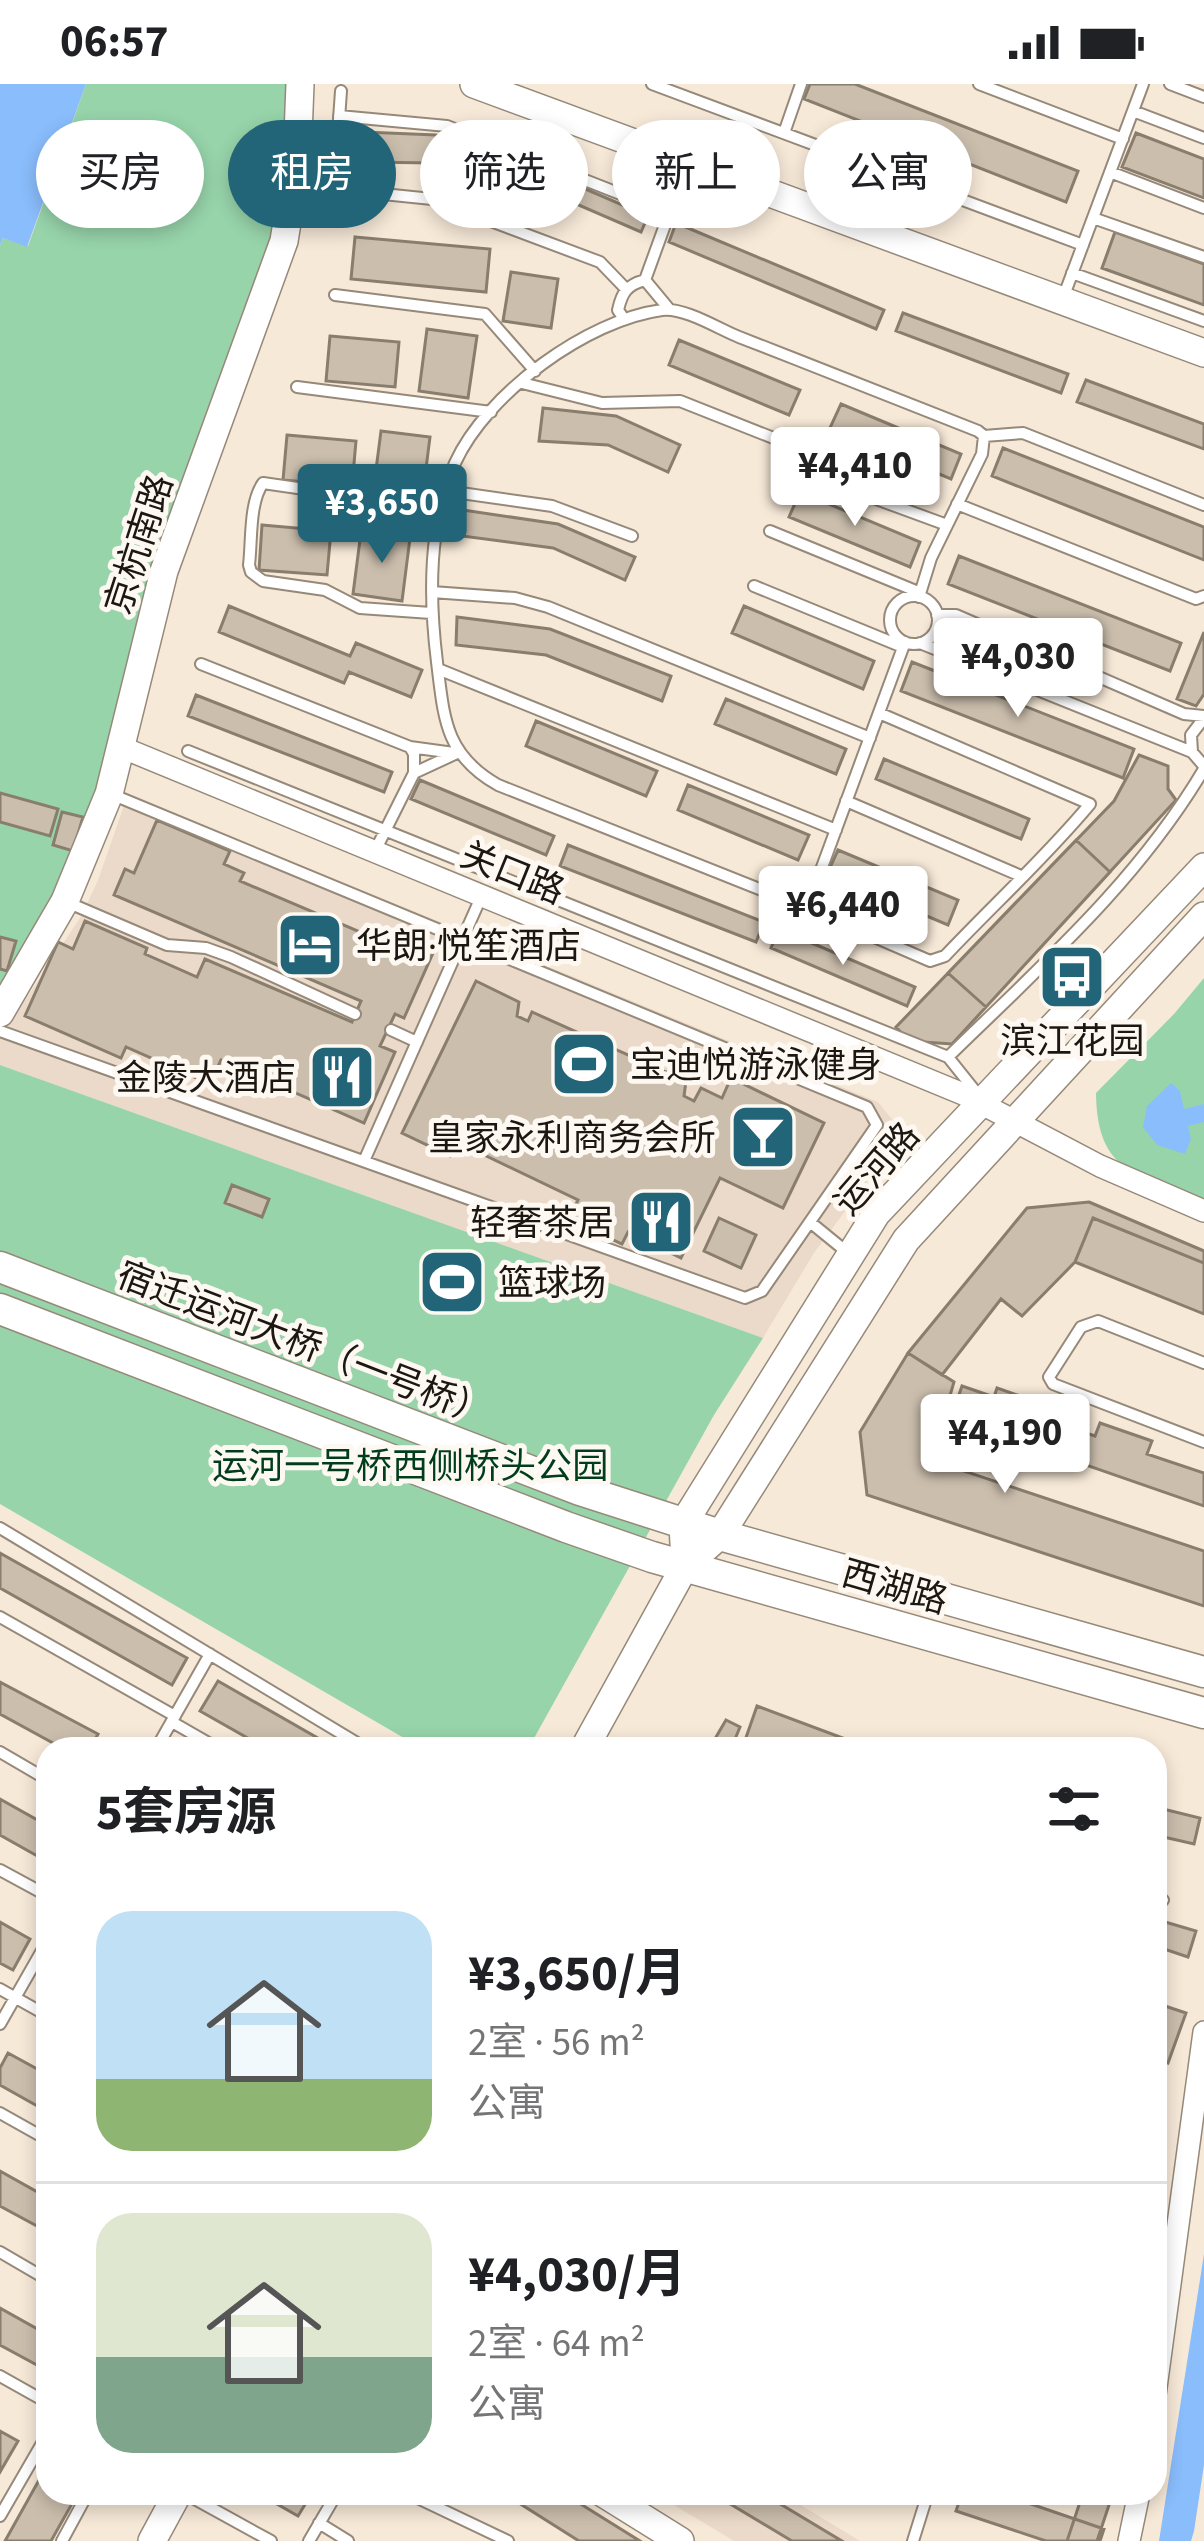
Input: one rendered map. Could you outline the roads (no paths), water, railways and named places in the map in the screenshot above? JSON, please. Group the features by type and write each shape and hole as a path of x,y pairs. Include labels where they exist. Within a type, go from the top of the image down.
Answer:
{"main road":[{"name":"宿迁运河大桥（一号桥）","path":"0,1268 580,1490"},
{"name":"西湖路","path":"0,1309 566,1528 1204,1713"},
{"name":"西湖路","path":"580,1490 720,1535 1204,1672"}],"street":[{"name":"京杭南路","path":"0,1013 65,901 110,794 164,571 284,241 295,182 301,84"},
{"path":"474,84 612,135"},
{"path":"780,197 1204,353"},
{"name":"关口路","path":"121,747 380,840 482,895 984,1102 1100,1166 1204,1211"},
{"name":"运河路","path":"683,1524 876,1214 1204,867"},
{"name":"运河路","path":"591,1737 685,1566 720,1535 906,1240 1204,916"},
{"path":"683,1524 685,1566"},
{"path":"1167,2272 1204,2032"},
{"path":"152,2541 174,2505"},
{"path":"623,2505 680,2541"},
{"path":"1129,2541 1136,2505"}],"lane":[{"path":"652,84 1083,244"},
{"path":"784,133 801,84"},
{"path":"979,84 1123,139"},
{"path":"1062,301 1143,84"},
{"path":"1170,84 1204,97"},
{"path":"341,91 334,189 432,199 600,262 626,289"},
{"path":"1133,111 1204,138"},
{"path":"339,116 446,126 612,191"},
{"path":"1110,172 1204,208"},
{"path":"1093,218 1204,257"},
{"path":"624,319 618,310 626,289 645,280 664,228"},
{"path":"1072,273 1204,321"},
{"path":"645,280 669,309 984,436 1023,433 1204,505"},
{"path":"335,296 485,314 535,371"},
{"path":"669,309 593,332 535,371 491,412 455,463 433,557 431,613 457,753 472,770 498,785 930,962 944,956 1052,850 1090,805 879,713"},
{"path":"522,382 602,403 680,401 781,441 808,474 947,525"},
{"path":"297,388 491,412"},
{"path":"919,597 931,557 982,454 984,436"},
{"path":"431,613 360,608 325,590 263,581 249,565 254,514 257,489 263,483 442,508"},
{"path":"447,491 552,506 632,536"},
{"path":"958,504 1196,599 1204,596"},
{"path":"770,531 916,591 937,615 933,634 920,643"},
{"path":"754,586 898,645 920,643 1192,752 1204,768 1173,821 1114,894 948,1058"},
{"path":"432,592 514,598 548,607 870,738"},
{"path":"905,643 893,632 890,616 898,602 919,597"},
{"path":"937,615 956,615 1184,714 1204,717 1191,735 1192,752"},
{"path":"807,908 905,643"},
{"path":"201,664 410,748 457,753"},
{"path":"438,669 836,830"},
{"path":"380,840 414,772 410,748"},
{"path":"188,751 380,840 948,1058 984,1102"},
{"path":"414,772 457,753"},
{"path":"0,1031 745,1298 762,1291 877,1125 867,1107 110,794"},
{"path":"846,800 1021,876"},
{"path":"364,1162 482,895"},
{"path":"65,901 167,945 206,948 231,957 355,1014"},
{"path":"391,1030 417,1042"},
{"path":"810,1222 850,1255"},
{"path":"1204,1363 1098,1321 1081,1327 1049,1377 1053,1384 1204,1442"},
{"path":"0,1528 348,1737"},
{"path":"0,1617 201,1737"},
{"path":"163,1737 210,1654"},
{"path":"0,1752 36,1773"},
{"path":"0,1870 36,1890"},
{"path":"0,2024 36,1961"},
{"path":"0,1989 36,2009"},
{"path":"0,2114 36,2134"},
{"path":"0,2252 36,2273"},
{"path":"0,2376 36,2396"},
{"path":"2,2506 36,2452"},
{"path":"62,2541 82,2505"},
{"path":"204,2505 271,2541"},
{"path":"309,2541 330,2505"},
{"path":"432,2505 508,2541"},
{"path":"914,2541 924,2505"},
{"path":"319,2523 348,2541"}],"water":[{"path":"0,84 86,84 73,120 36,120 36,222 27,247 3,238 0,245"},
{"path":"1171,1083 1180,1091 1184,1109 1204,1104 1204,1122 1188,1126 1191,1139 1185,1154 1157,1145 1143,1127 1147,1106"},
{"path":"1204,2254 1204,2465 1191,2541 1159,2541"}],"place":[{"name":"华朗·悦笙酒店","path":"310,945"},
{"name":"滨江花园","path":"1072,977"},
{"name":"宝迪悦游泳健身","path":"584,1064"},
{"name":"金陵大酒店","path":"342,1077"},
{"name":"皇家永利商务会所","path":"763,1137"},
{"name":"轻奢茶居","path":"661,1222"},
{"name":"篮球场","path":"452,1282"}],"park label":[{"name":"运河一号桥西侧桥头公园","path":"410,1465"}]}
